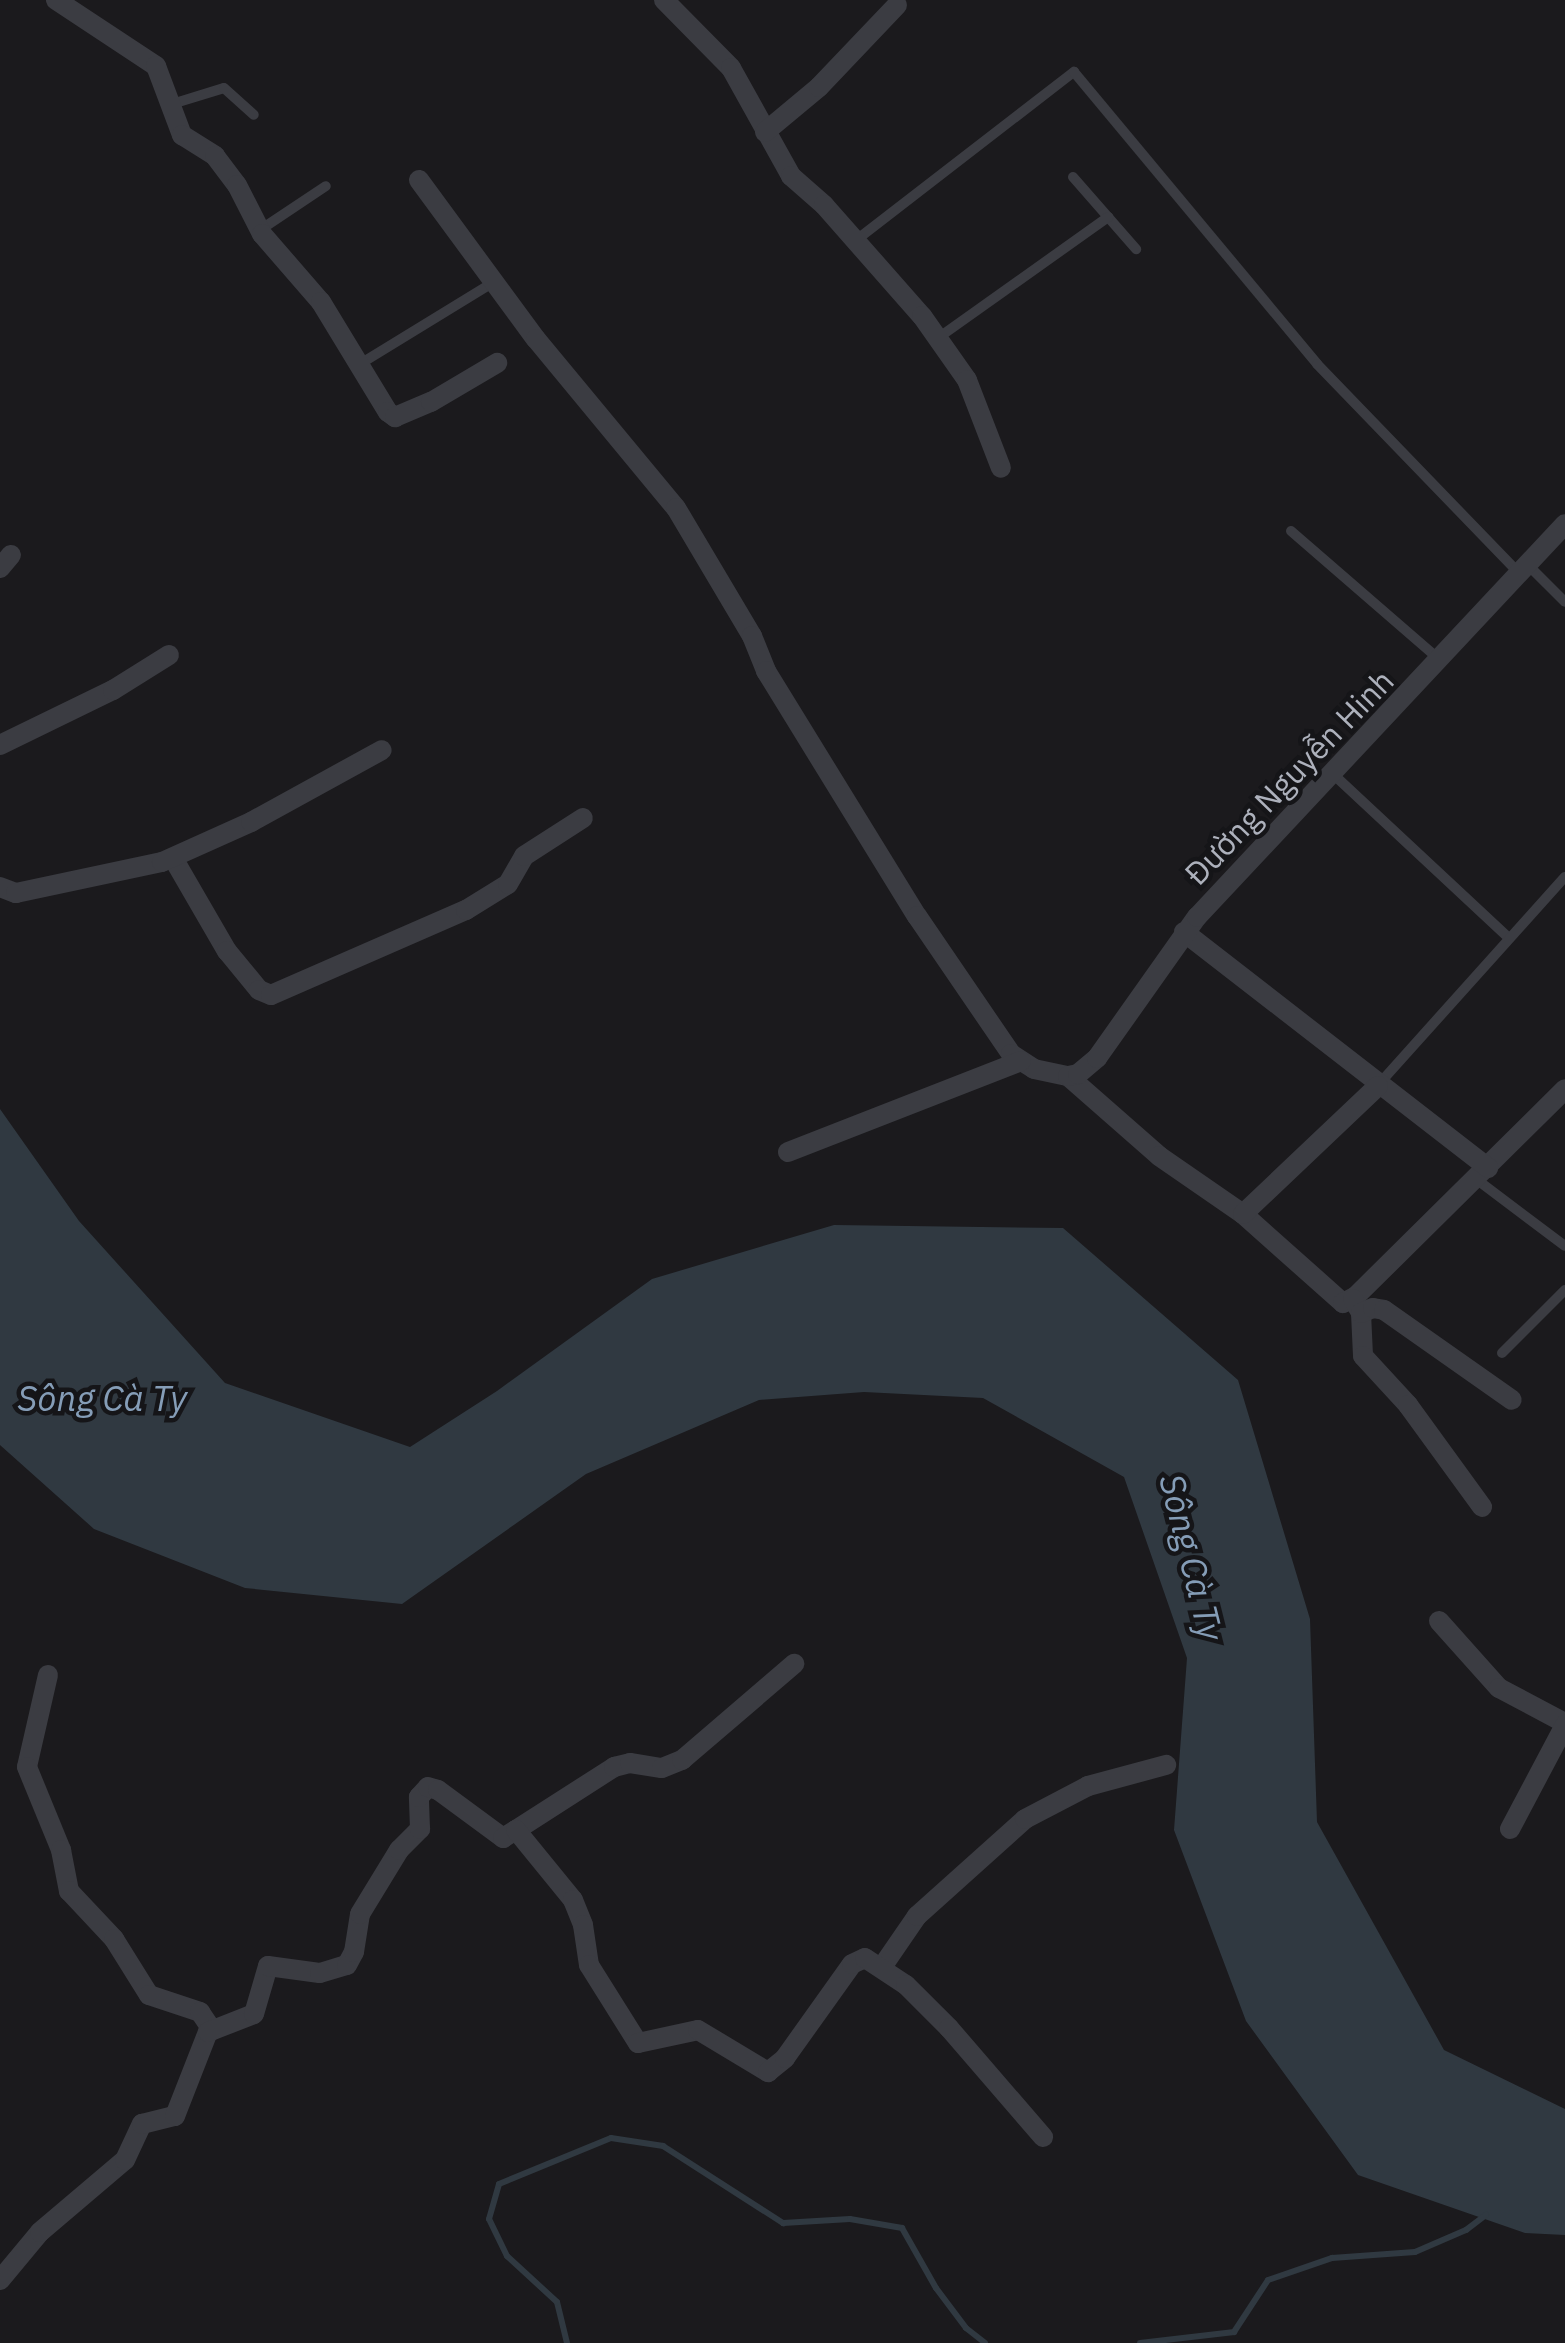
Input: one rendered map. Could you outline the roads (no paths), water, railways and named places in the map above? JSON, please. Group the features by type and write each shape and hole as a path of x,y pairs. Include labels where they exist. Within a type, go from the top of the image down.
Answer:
{"street":[{"path":"56,0 149,58 164,78 182,135 222,164 249,203 260,230 315,294 395,417 497,364"},
{"path":"664,0 731,68 792,176 937,338 978,401 1002,468"},
{"path":"764,132 819,87 897,5"},
{"path":"419,180 536,339 683,518 752,636 766,671 917,916 959,972 991,1030 1034,1069 1068,1076 1159,1156 1242,1214 1336,1300 1384,1310 1512,1400"},
{"name":"Đường Nguyễn Hinh","path":"1068,1076 1097,1058 1184,932 1565,524"},
{"path":"0,744 113,690 169,655"},
{"path":"0,887 16,893 172,858 289,803 382,750"},
{"path":"172,858 227,952 259,990 271,994 466,910 508,884 524,856 583,818"},
{"path":"1184,932 1482,1173"},
{"path":"788,1152 1021,1061"},
{"path":"1242,1214 1378,1086"},
{"path":"1357,1306 1565,1089"},
{"path":"1357,1306 1363,1356 1408,1406 1482,1507"},
{"path":"1439,1622 1499,1688 1565,1724 1510,1828"},
{"path":"0,2280 40,2232 125,2160 142,2124 175,2116 212,2030 256,2012 268,1966 320,1973 348,1965 360,1914 399,1850 420,1829 419,1798 424,1788 438,1790 503,1838 614,1767 630,1763 662,1768 682,1760 794,1664"},
{"path":"48,1675 28,1767 61,1850 69,1891 114,1938 149,1995 200,2012 212,2030"},
{"path":"882,1966 917,1916 1025,1819 1088,1786 1166,1764"},
{"path":"516,1830 573,1900 583,1925 589,1965 638,2043 698,2030 768,2072 786,2058 852,1964 865,1958 882,1966 949,2028 1043,2137"}],"lane":[{"path":"854,241 1074,72 1317,364 1524,570 1565,602"},
{"path":"172,104 224,88 254,114"},
{"path":"1073,177 1136,249"},
{"path":"260,230 326,186"},
{"path":"937,338 1108,217"},
{"path":"359,364 496,280"},
{"path":"1291,531 1440,661"},
{"path":"1333,774 1508,937"},
{"path":"1378,1086 1565,877"},
{"path":"1482,1173 1565,1246"},
{"path":"1502,1354 1565,1290"}],"water":[{"name":"Sông Cà Ty","path":"0,1109 79,1221 225,1383 410,1447 497,1391 652,1279 834,1225 1063,1228 1238,1380 1310,1619 1317,1822 1444,2050 1565,2109 1565,2235 1525,2233 1358,2175 1246,2021 1174,1830 1187,1658 1124,1477 983,1398 864,1392 759,1400 586,1474 402,1604 245,1588 94,1529 0,1445"}],"waterway":[{"path":"567,2343 557,2302 507,2256 489,2219 499,2184 611,2138 663,2146 783,2223 850,2219 902,2228 936,2288 966,2328 985,2343"},
{"path":"1140,2343 1234,2332 1268,2280 1332,2258 1415,2252 1466,2230 1486,2215"}]}
